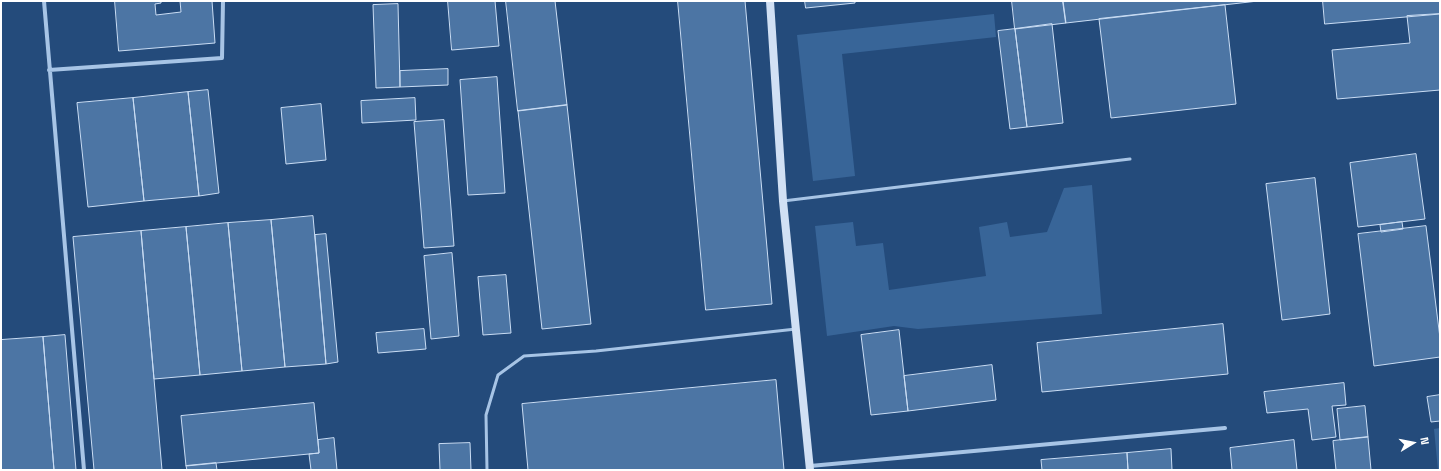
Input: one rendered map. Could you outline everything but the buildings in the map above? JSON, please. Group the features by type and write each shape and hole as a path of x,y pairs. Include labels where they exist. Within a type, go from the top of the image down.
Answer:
{"street":[{"path":"44,1 84,470"},
{"path":"49,70 222,58 223,1"},
{"path":"770,1 783,201 810,468 1225,428"}],"lane":[{"path":"783,201 1130,159"},
{"path":"487,470 486,415 498,375 524,356 596,351 796,329"}],"shaded area":[{"path":"994,14 996,37 842,54 855,176 813,181 797,35"},
{"path":"1092,185 1102,314 918,329 894,326 827,336 815,226 853,222 856,246 883,243 889,290 986,276 979,227 1007,222 1010,237 1047,232 1064,188"},
{"path":"1440,428 1440,470 1438,470 1434,429"}]}
